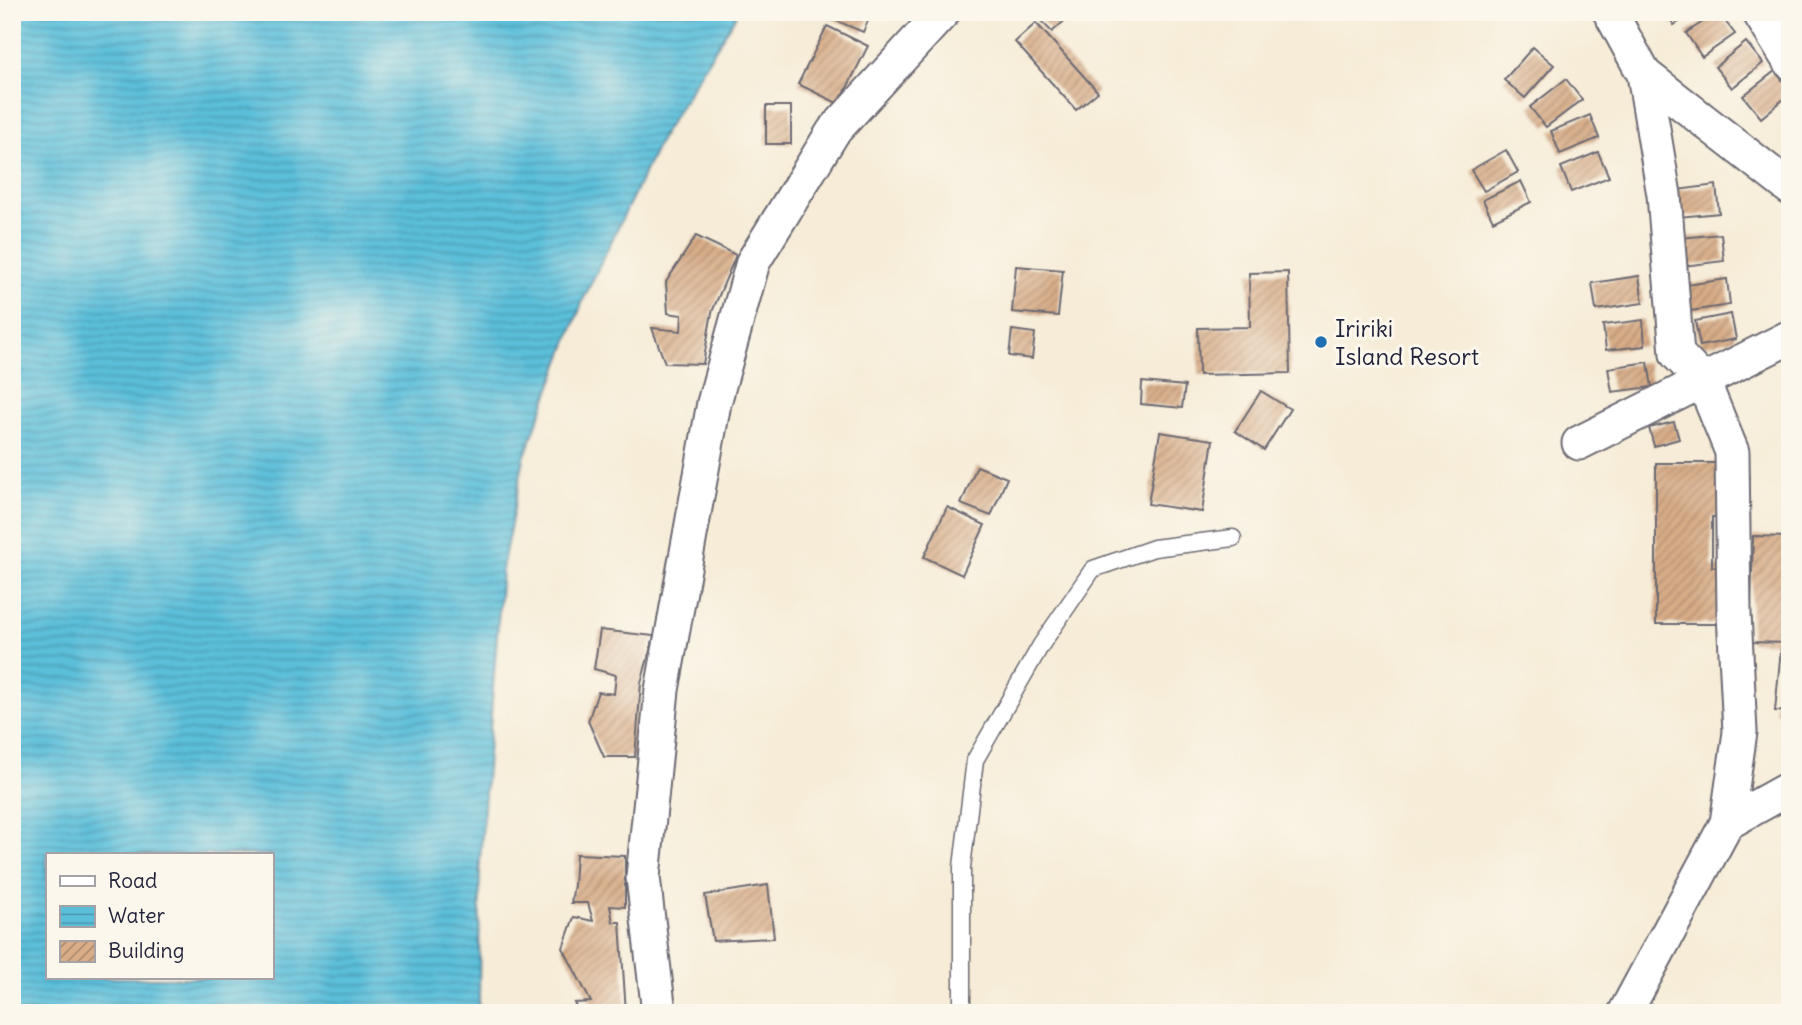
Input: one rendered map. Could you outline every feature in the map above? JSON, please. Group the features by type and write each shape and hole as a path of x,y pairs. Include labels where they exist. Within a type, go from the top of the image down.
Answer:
{"street":[{"path":"659,1013 643,877 662,690 713,403 753,262 834,132 943,12"},
{"path":"1609,12 1644,74 1664,195 1677,354 1703,381 1732,452 1734,613 1740,732 1727,824 1625,1013"},
{"path":"1759,12 1790,62"},
{"path":"1644,74 1790,188"},
{"path":"1578,443 1790,337"},
{"path":"1727,824 1790,788"}],"lane":[{"path":"962,1013 962,867 975,760 1041,645 1094,569 1154,548 1233,538"}],"water":[{"path":"12,12 738,12 661,138 584,298 524,458 502,569 480,861 479,1013 12,1013"}],"building":[{"path":"824,12 872,12 863,32 823,15"},
{"path":"1032,12 1066,12 1070,16 1052,32"},
{"path":"1074,12 1098,12 1096,19"},
{"path":"1666,12 1694,12 1674,25"},
{"path":"1718,12 1735,34 1702,57 1686,33"},
{"path":"1036,23 1098,92 1076,110 1015,42"},
{"path":"827,26 868,46 839,104 798,84"},
{"path":"1746,42 1763,63 1732,88 1715,67"},
{"path":"1533,47 1554,65 1525,98 1504,80"},
{"path":"1775,71 1790,90 1790,94 1761,118 1743,96"},
{"path":"1566,79 1582,100 1546,127 1530,107"},
{"path":"766,106 791,106 791,144 766,144"},
{"path":"1590,115 1599,138 1560,154 1551,131"},
{"path":"1506,150 1518,172 1484,191 1471,170"},
{"path":"1598,152 1609,177 1571,192 1561,167"},
{"path":"1521,181 1531,202 1493,221 1483,200"},
{"path":"1716,185 1719,213 1679,217 1676,190"},
{"path":"1721,234 1724,261 1684,266 1681,238"},
{"path":"696,236 736,255 712,312 703,364 665,363 652,328 681,331 682,315 668,313 666,282"},
{"path":"1016,266 1063,270 1058,316 1012,312"},
{"path":"1288,272 1290,373 1199,375 1198,328 1250,327 1249,273"},
{"path":"1639,276 1643,303 1596,310 1592,283"},
{"path":"1727,279 1730,305 1690,311 1686,285"},
{"path":"1731,314 1736,339 1700,346 1695,321"},
{"path":"1643,320 1645,346 1606,350 1603,325"},
{"path":"1012,330 1035,333 1032,359 1009,356"},
{"path":"1648,362 1652,387 1612,392 1608,368"},
{"path":"1142,382 1185,386 1182,408 1141,404"},
{"path":"1261,391 1290,409 1264,450 1235,431"},
{"path":"1674,422 1679,439 1654,446 1649,428"},
{"path":"1160,432 1213,440 1202,512 1148,504"},
{"path":"1656,463 1724,463 1724,517 1712,517 1712,567 1723,567 1723,624 1656,624"},
{"path":"977,466 1007,478 991,516 961,504"},
{"path":"947,507 985,525 962,575 924,557"},
{"path":"1753,536 1790,537 1790,643 1750,642"},
{"path":"600,630 654,636 641,683 635,757 604,757 588,721 598,692 614,694 616,675 594,669"},
{"path":"1781,649 1790,650 1790,712 1775,711"},
{"path":"576,854 625,856 625,907 610,906 613,922 620,922 626,1013 579,1013 574,1003 591,1002 563,948 574,917 593,921 588,903 571,903"},
{"path":"768,885 774,938 713,941 705,895"}],"place":[{"name":"Iririki Island Resort","path":"1321,342"}]}
